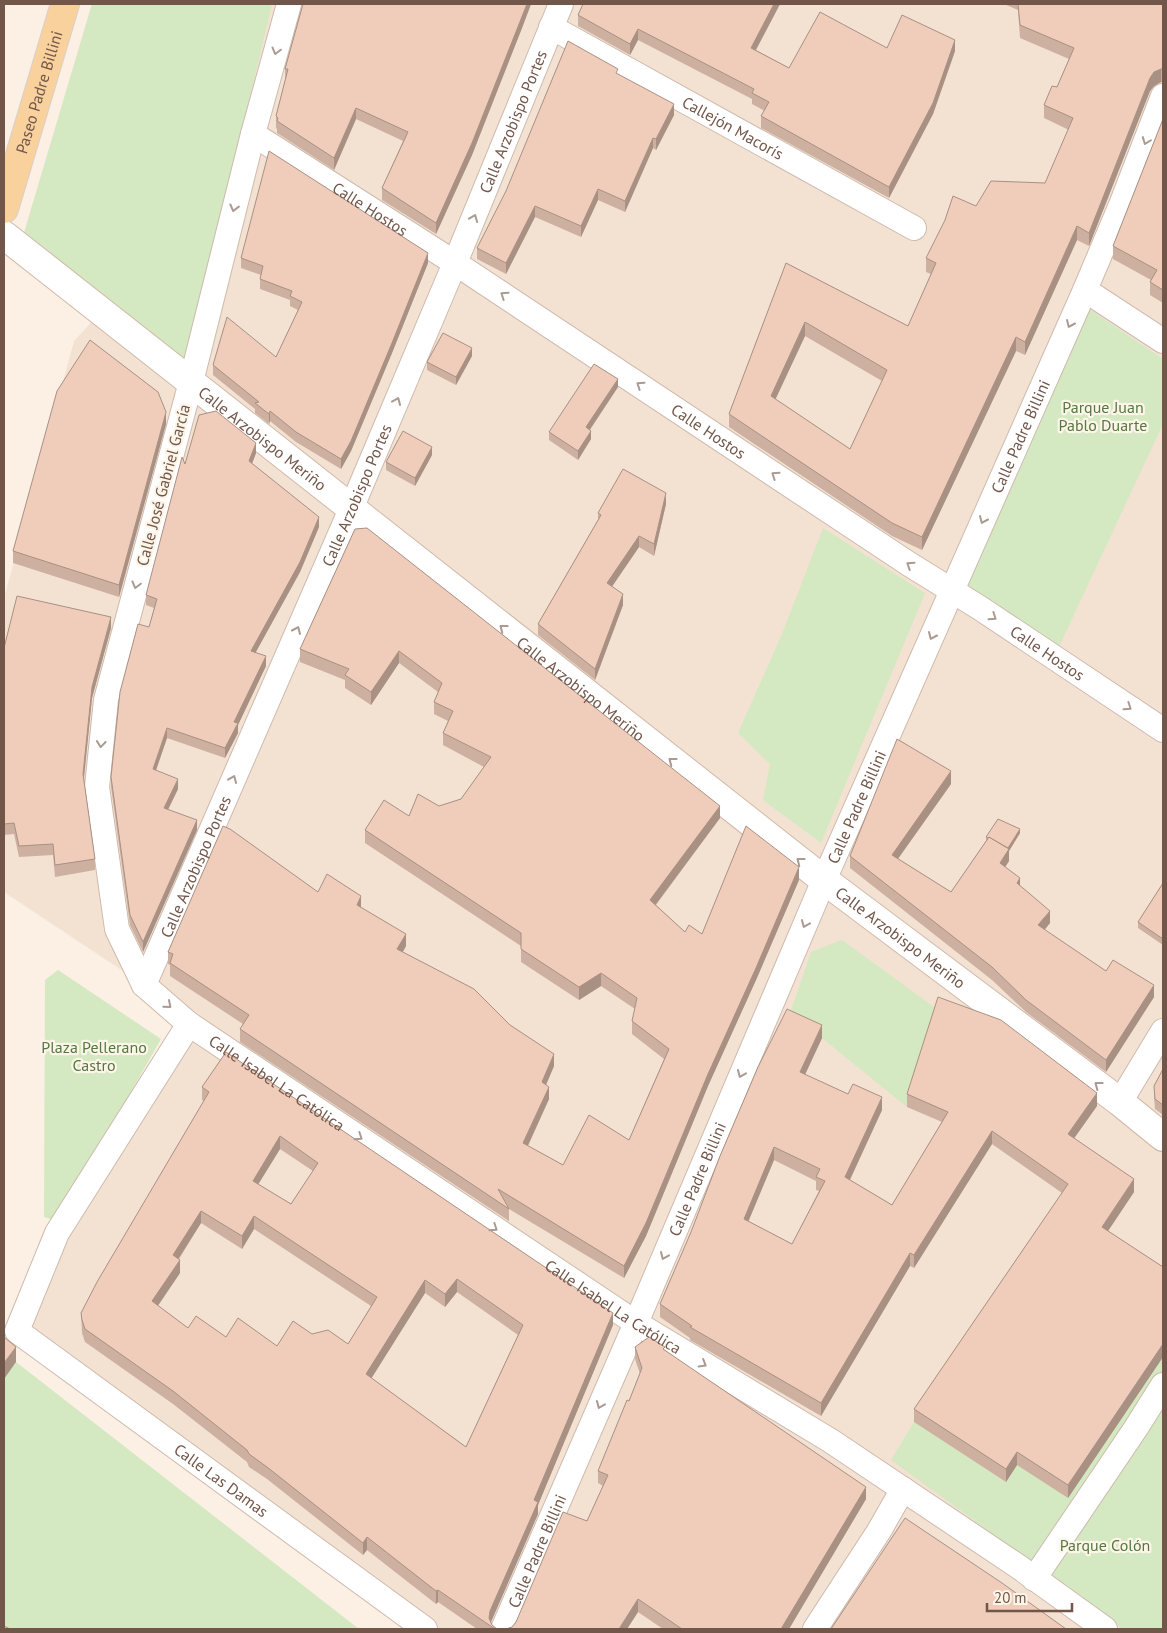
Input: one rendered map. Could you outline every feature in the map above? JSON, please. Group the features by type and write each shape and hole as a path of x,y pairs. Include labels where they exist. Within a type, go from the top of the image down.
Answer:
{"main road":[{"name":"Paseo Padre Billini","path":"4,209 66,4"}],"street":[{"name":"Calle José Gabriel García","path":"140,977 117,929 97,787 106,700 253,134 289,4"},
{"name":"Calle Arzobispo Portes","path":"140,977 351,509 455,263 561,4"},
{"name":"Callejón Macorís","path":"551,27 914,228"},
{"name":"Calle Padre Billini","path":"503,1629 636,1323 824,880 1121,205 1163,96"},
{"name":"Calle Hostos","path":"253,134 455,263 1163,730"},
{"name":"Calle Arzobispo Meriño","path":"4,235 824,880 1120,1102 1163,1137"},
{"path":"1084,290 1163,341"},
{"name":"Calle Isabel La Católica","path":"140,977 189,1024 636,1323 831,1441 1034,1578 1105,1629"},
{"name":"Calle Las Damas","path":"189,1024 57,1233 17,1331 425,1629"},
{"path":"1120,1102 1163,1031"},
{"path":"1034,1578 1163,1385"},
{"path":"815,1629 879,1531 903,1489"}],"shaded area":[{"path":"92,4 1163,4 1163,1629 425,1629 17,1331 57,1233 189,1024 144,985 4,892 4,598 74,341 111,301 24,233"}],"green space":[{"path":"92,4 272,4 187,361 24,233"},
{"name":"Parque Juan Pablo Duarte","path":"1089,309 1163,359 1163,424 1057,651 965,586"},
{"path":"823,528 925,593 821,843 763,800 770,764 738,733 782,634"},
{"path":"842,940 938,1010 907,1107 822,1038 787,1022 811,952"},
{"name":"Plaza Pellerano Castro","path":"58,970 161,1039 57,1221 44,1217 45,980"},
{"path":"4,1353 16,1362 359,1629 4,1629"},
{"name":"Parque Colón","path":"1163,1357 1163,1629 1123,1629 891,1460 914,1422 1006,1482 1017,1465"}],"building":[{"path":"303,4 527,4 472,143 436,223 382,188 408,132 356,108 334,158 277,121 278,118 276,116 288,69 285,69"},
{"path":"583,4 774,4 751,48 789,68 820,12 887,48 902,15 955,40 933,103 889,187 761,116 769,102 752,93 754,89 638,29 630,44 578,15"},
{"path":"1018,4 1163,4 1163,69 1154,72 1150,78 1089,233 1077,226 1025,342 1016,337 922,537 892,523 729,414 786,263 908,326 936,263 926,258 945,220 953,196 976,206 991,181 1045,183 1073,118 1044,105 1052,86 1057,87 1074,48 1020,25","holes":["805,322 887,370 850,449 771,396"]},
{"path":"568,41 618,69 616,73 674,104 656,139 653,138 625,201 598,189 581,226 535,206 506,263 477,248 506,191"},
{"path":"1163,119 1163,290 1150,282 1157,270 1113,246"},
{"path":"269,151 428,253 351,441 341,459 296,432 270,411 269,414 255,403 259,402 213,365 227,317 276,357 302,302 290,296 292,291 260,279 263,266 241,258"},
{"path":"443,333 472,348 456,377 427,362"},
{"path":"90,340 158,392 166,412 119,585 13,551 57,391"},
{"path":"594,364 618,379 586,427 591,431 578,451 549,432"},
{"path":"216,411 256,443 249,461 319,517 300,562 251,651 266,656 234,722 238,723 225,748 167,728 153,769 178,779 164,808 197,820 143,942 130,915 111,777 120,692 138,624 149,627 157,599 146,595 182,457 185,464 199,415"},
{"path":"403,431 432,447 415,478 386,462"},
{"path":"623,469 666,493 654,544 639,536 607,583 623,594 595,669 538,624 601,515 598,513"},
{"path":"367,528 720,806 650,900 685,932 689,925 702,934 746,826 799,867 708,1074 646,1223 624,1266 498,1189 509,1209 240,1029 249,1015 170,963 173,954 168,952 223,826 230,829 318,892 327,874 361,896 357,905 406,934 397,949 474,989 510,1025 554,1054 542,1082 549,1087 523,1143 563,1165 589,1115 629,1140 669,1049 632,1021 637,998 601,973 579,987 521,949 521,933 365,830 384,800 409,816 418,794 439,806 461,799 491,757 443,733 453,711 434,702 442,683 399,651 371,692 345,675 349,669 300,649 355,529"},
{"path":"17,596 111,617 92,687 83,774 95,859 55,865 53,844 19,846 14,823 4,824 4,648"},
{"path":"897,739 951,771 892,855 951,892 989,837 1009,849 1000,863 1020,878 1017,883 1050,911 1038,925 1106,971 1113,960 1154,985 1106,1060 1026,1000 992,967 850,856"},
{"path":"998,819 1020,829 1008,848 986,837"},
{"path":"1163,883 1163,939 1138,922"},
{"path":"938,997 1001,1020 1097,1093 1068,1134 1134,1179 1102,1227 1163,1267 1163,1344 1068,1485 1017,1452 1006,1469 914,1409 1068,1184 992,1131 914,1255 910,1253 821,1403 690,1327 692,1326 660,1304 758,1067 787,1009 822,1025 800,1072 848,1094 853,1084 882,1097 845,1177 892,1205 948,1112 907,1094","holes":["774,1147 820,1169 816,1177 825,1181 792,1244 744,1219"]},
{"path":"226,1052 613,1313 534,1500 538,1502 490,1611 489,1618 492,1625 497,1629 438,1590 436,1591 367,1537 363,1543 249,1454 247,1450 173,1391 85,1329 81,1313 97,1282 209,1092 202,1087","holes":["280,1136 318,1163 291,1204 253,1181","201,1211 242,1236 254,1216 377,1297 348,1344 328,1330 312,1334 293,1321 277,1346 238,1318 226,1337 196,1316 188,1328 152,1301 180,1260 173,1255","457,1279 523,1325 466,1447 366,1374 425,1280 445,1294"]},
{"path":"1163,1069 1163,1105 1155,1099 1154,1086"},
{"path":"4,1337 16,1347 4,1363"},
{"path":"649,1337 665,1347 663,1349 866,1487 781,1629 682,1629 638,1599 619,1629 506,1629 512,1627 516,1622 563,1512 587,1521 608,1475 598,1471 642,1368 635,1347"},
{"path":"905,1518 1002,1583 1066,1629 831,1629"}]}
